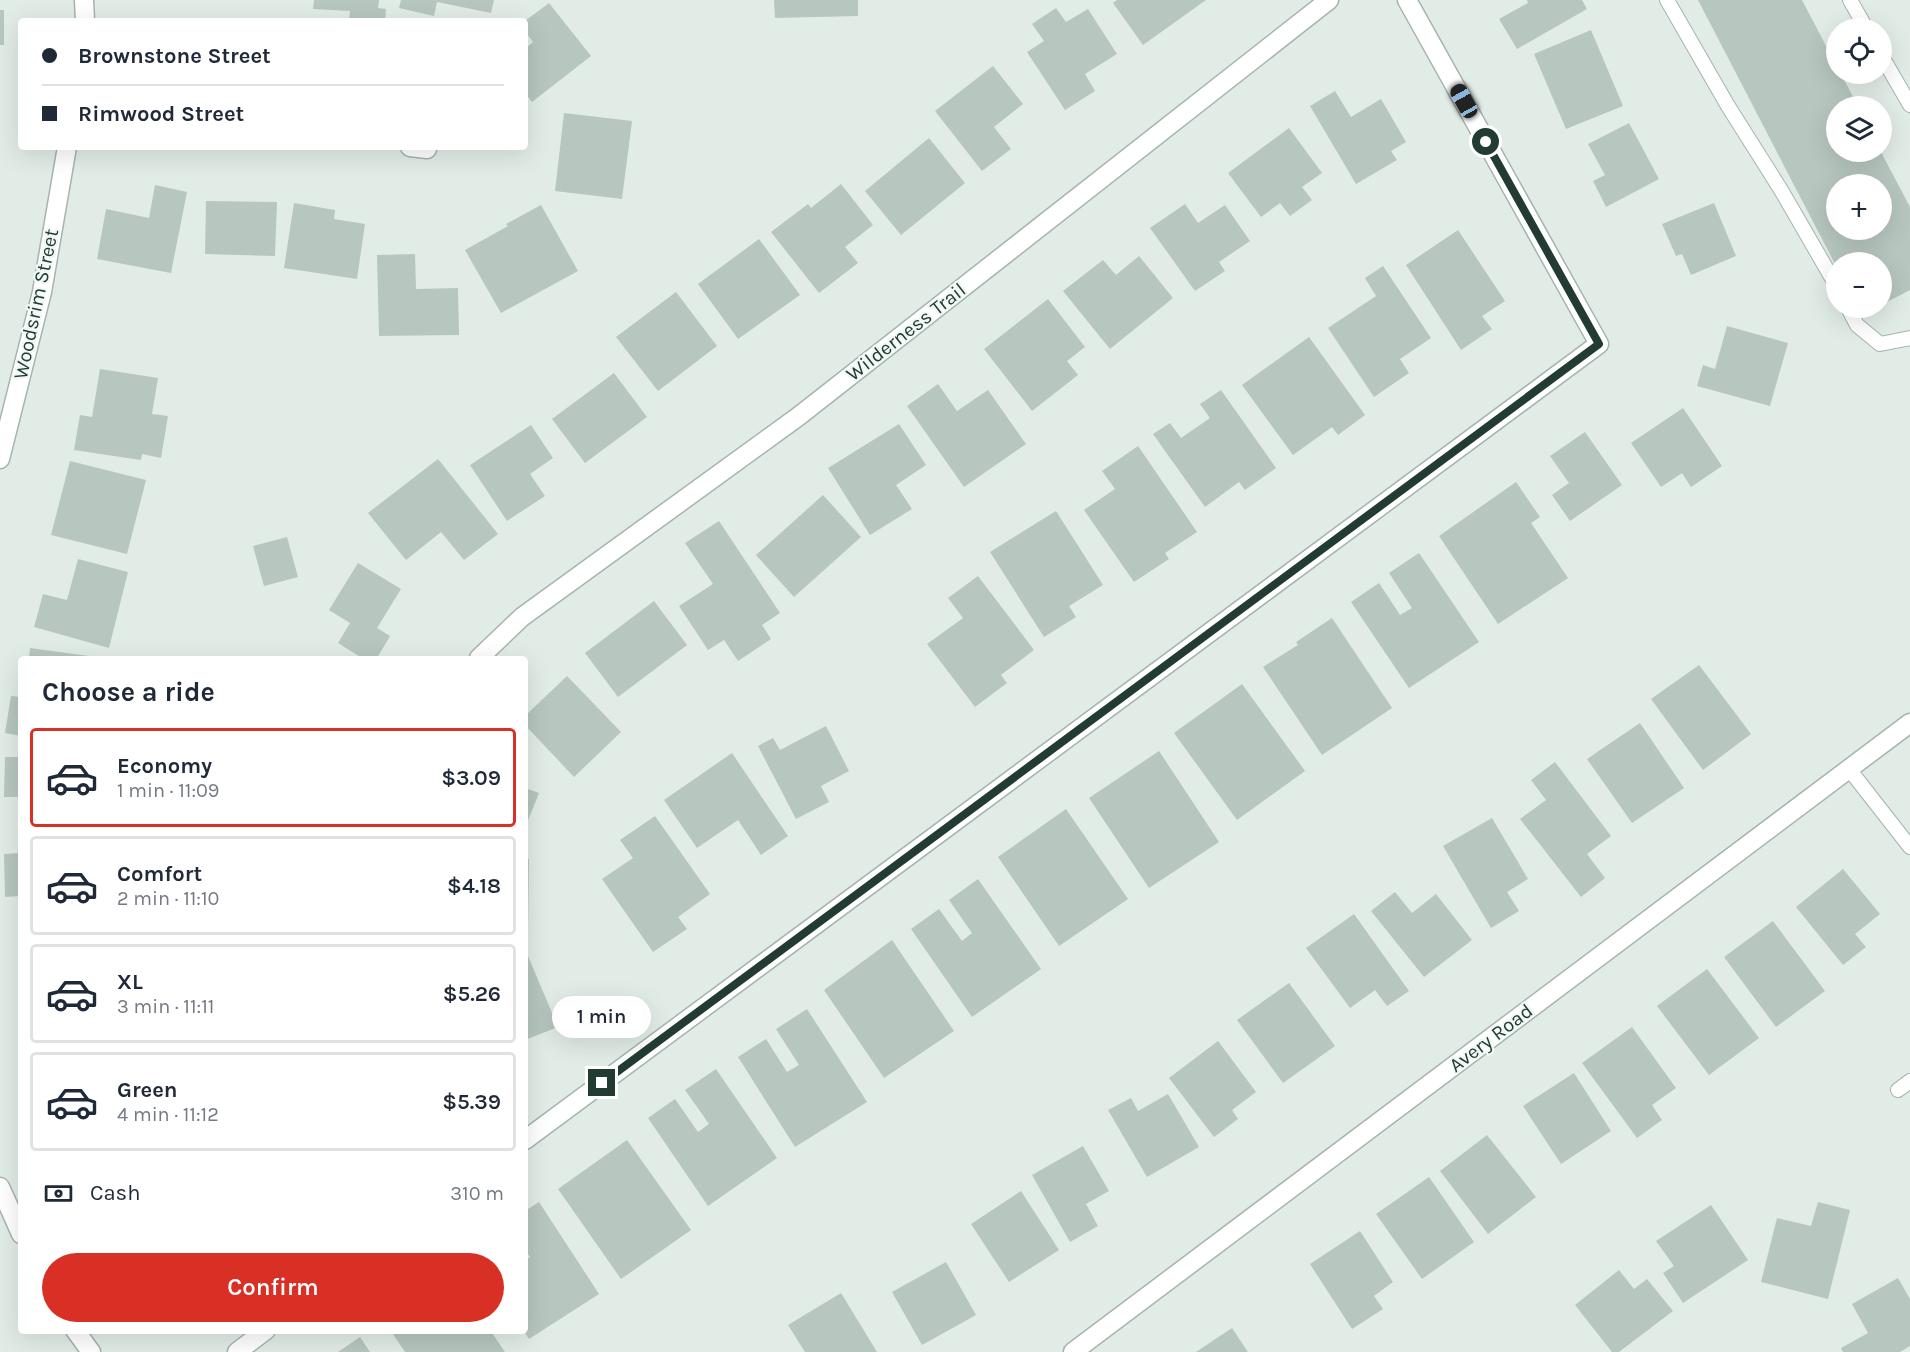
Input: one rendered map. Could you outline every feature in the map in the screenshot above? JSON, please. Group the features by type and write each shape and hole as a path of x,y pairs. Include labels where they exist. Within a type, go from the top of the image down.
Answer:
{"street":[{"path":"84,0 85,18"},
{"name":"Wilderness Trail","path":"480,656 522,617 799,416 1329,0"},
{"path":"528,1138 1599,344 1407,0"},
{"name":"Woodsrim Street","path":"0,459 42,292 66,150"},
{"name":"Avery Road","path":"1075,1351 1910,723"},
{"path":"0,1187 18,1227"},
{"path":"78,1334 91,1352"},
{"path":"237,1352 261,1334"}],"lane":[{"path":"1667,0 1826,268"},
{"path":"1850,0 1860,18"},
{"path":"1892,74 1910,104"},
{"path":"1853,318 1857,325 1880,344 1910,338"},
{"path":"1849,769 1910,847"},
{"path":"1898,1090 1910,1081"}],"building":[{"path":"314,0 379,0 378,8 386,9 385,18 349,18 350,11 313,9"},
{"path":"401,0 494,0 491,13 437,2 434,16 399,8"},
{"path":"774,0 858,0 858,16 775,18"},
{"path":"1117,0 1206,0 1143,45 1113,3"},
{"path":"1527,0 1582,0 1587,9 1517,49 1499,19 1528,3"},
{"path":"1698,0 1802,0 1826,46 1826,84 1846,84 1853,96 1826,96 1826,162 1886,162 1910,207 1910,290 1892,299 1892,252 1829,252"},
{"path":"549,3 591,56 532,102 528,97 528,46 533,42 528,35 528,19"},
{"path":"1056,8 1066,22 1088,9 1117,54 1085,74 1095,91 1065,110 1027,52 1044,41 1032,24"},
{"path":"0,10 4,10 4,45 0,45"},
{"path":"1591,30 1623,106 1566,129 1534,54"},
{"path":"993,66 1023,104 994,127 1011,149 982,171 935,111"},
{"path":"1335,91 1351,117 1381,99 1406,142 1391,151 1397,160 1356,184 1310,106"},
{"path":"564,113 632,121 622,199 555,191"},
{"path":"1629,123 1659,179 1606,207 1593,181 1605,175 1588,144"},
{"path":"1289,128 1322,173 1302,187 1312,200 1290,216 1280,203 1261,217 1228,173"},
{"path":"929,138 965,183 901,235 865,191"},
{"path":"841,184 873,225 845,247 858,263 819,293 771,232 808,204 811,208"},
{"path":"155,185 187,192 171,273 97,259 106,209 149,218"},
{"path":"206,201 277,202 275,256 205,254"},
{"path":"294,203 335,210 334,219 365,224 357,279 284,268"},
{"path":"1714,203 1736,256 1691,275 1682,254 1676,256 1662,224"},
{"path":"1185,204 1198,223 1225,205 1250,241 1219,262 1225,271 1195,291 1150,228"},
{"path":"541,205 578,271 501,313 465,250"},
{"path":"1458,230 1505,301 1482,316 1492,329 1461,350 1406,265"},
{"path":"759,239 800,295 738,339 698,284"},
{"path":"415,254 416,289 458,288 459,335 379,336 377,255"},
{"path":"1139,256 1173,298 1110,349 1063,291 1103,260 1116,275"},
{"path":"1383,266 1431,338 1400,359 1409,373 1374,397 1328,328 1376,296 1365,278"},
{"path":"676,292 717,346 658,391 616,337"},
{"path":"1048,299 1085,347 1067,361 1078,375 1032,411 984,349"},
{"path":"1727,326 1788,343 1770,406 1697,386 1703,365 1715,369"},
{"path":"1309,337 1365,415 1338,435 1332,427 1293,455 1242,385"},
{"path":"100,369 158,378 152,414 168,416 161,458 142,454 141,460 74,450 80,415 92,417"},
{"path":"614,373 647,417 585,463 552,419"},
{"path":"938,384 957,411 988,390 1026,444 964,487 907,406"},
{"path":"1221,390 1276,468 1245,490 1239,482 1205,507 1153,434 1170,423 1181,438 1210,418 1200,404"},
{"path":"1683,408 1722,466 1691,487 1682,473 1661,487 1631,443"},
{"path":"899,424 926,465 896,485 912,509 870,535 828,468"},
{"path":"531,425 553,458 530,474 545,496 507,521 470,465"},
{"path":"1585,432 1622,485 1570,521 1552,495 1569,483 1550,456"},
{"path":"1138,446 1197,532 1165,553 1169,559 1134,582 1084,510 1115,489 1102,471"},
{"path":"438,459 498,534 464,560 441,532 406,560 368,513"},
{"path":"70,461 146,480 127,554 51,535"},
{"path":"1516,482 1540,517 1531,523 1568,578 1498,624 1439,536"},
{"path":"823,495 861,537 794,597 756,555"},
{"path":"1056,511 1103,585 1069,606 1076,617 1044,637 990,552"},
{"path":"719,521 780,613 762,625 771,639 738,661 724,640 708,650 679,606 713,584 685,543"},
{"path":"287,537 298,577 264,586 253,546"},
{"path":"1419,553 1479,642 1409,688 1351,602 1379,583 1400,615 1412,608 1389,573"},
{"path":"78,559 128,572 109,648 34,627 43,594 67,600"},
{"path":"358,563 401,589 377,628 390,636 378,656 359,656 338,643 350,623 329,610"},
{"path":"978,576 1034,650 1001,675 1007,683 975,707 927,644 963,618 948,598"},
{"path":"654,601 687,645 618,697 585,653"},
{"path":"1332,618 1392,708 1322,755 1263,667 1298,645 1296,642"},
{"path":"30,648 89,656 29,656"},
{"path":"1699,665 1751,734 1703,770 1651,699"},
{"path":"567,676 621,732 574,777 528,728 528,713"},
{"path":"1242,684 1305,771 1237,820 1174,733"},
{"path":"11,696 18,697 18,735 5,733"},
{"path":"1640,723 1684,788 1632,823 1587,759"},
{"path":"826,726 849,771 821,786 829,802 796,819 758,746 773,738 780,750"},
{"path":"1159,751 1219,842 1149,888 1089,798"},
{"path":"732,753 788,836 761,855 738,820 697,848 664,800"},
{"path":"5,757 18,757 18,797 4,797"},
{"path":"1555,762 1611,836 1587,854 1605,878 1581,897 1520,819 1546,800 1531,780"},
{"path":"528,789 539,793 528,820"},
{"path":"1066,809 1128,899 1059,946 998,857"},
{"path":"655,816 710,894 678,917 687,929 653,952 602,879 633,858 620,840"},
{"path":"1492,818 1528,879 1507,892 1519,911 1491,928 1443,846"},
{"path":"18,853 18,896 5,897 4,854"},
{"path":"528,859 529,859 528,932"},
{"path":"1843,869 1880,914 1855,934 1866,947 1843,965 1796,907"},
{"path":"978,879 1041,969 972,1017 911,929 939,909 962,941 972,933 949,900"},
{"path":"1395,892 1412,913 1436,894 1472,940 1424,977 1371,911"},
{"path":"1354,914 1409,991 1387,1006 1375,990 1350,1008 1306,948"},
{"path":"1773,921 1825,991 1776,1027 1724,957"},
{"path":"892,940 954,1031 884,1078 824,990"},
{"path":"528,956 558,1027 528,1039"},
{"path":"1707,969 1759,1038 1709,1075 1657,1006"},
{"path":"1289,983 1335,1046 1283,1083 1237,1020"},
{"path":"807,1009 867,1102 795,1147 738,1057 766,1039 787,1072 799,1065 776,1029"},
{"path":"1632,1027 1676,1088 1652,1105 1662,1120 1637,1138 1582,1063"},
{"path":"1218,1041 1256,1092 1232,1110 1238,1119 1214,1137 1169,1078"},
{"path":"716,1069 777,1158 708,1206 648,1118 675,1099 698,1132 709,1124 685,1090"},
{"path":"1574,1073 1611,1131 1561,1164 1523,1106"},
{"path":"1168,1094 1199,1147 1147,1177 1108,1110 1131,1098 1138,1111"},
{"path":"1487,1135 1536,1197 1488,1234 1440,1171"},
{"path":"627,1140 691,1230 621,1279 558,1189"},
{"path":"1083,1146 1109,1191 1086,1204 1098,1226 1070,1242 1032,1175"},
{"path":"1429,1177 1474,1242 1422,1279 1376,1214"},
{"path":"1021,1191 1059,1250 1009,1282 971,1224"},
{"path":"539,1202 599,1294 529,1339 526,1334 528,1334 528,1259 530,1257 528,1254 528,1209"},
{"path":"1818,1202 1850,1210 1828,1299 1761,1282 1777,1218 1811,1226"},
{"path":"1711,1205 1748,1260 1683,1303 1663,1273 1674,1266 1656,1241"},
{"path":"1360,1231 1393,1282 1374,1296 1383,1309 1352,1329 1310,1264"},
{"path":"946,1262 976,1315 922,1345 892,1292"},
{"path":"1619,1270 1634,1289 1647,1279 1673,1311 1619,1352 1612,1352 1575,1305"},
{"path":"1898,1278 1910,1299 1910,1346 1900,1352 1843,1352 1841,1348 1868,1333 1852,1304"},
{"path":"841,1293 877,1352 805,1352 788,1325"},
{"path":"1232,1328 1248,1352 1196,1352"},
{"path":"393,1334 493,1334 505,1352 405,1352"},
{"path":"360,1337 370,1352 338,1352"}],"route":[{"path":"602,1083 1599,344 1486,142"}]}
